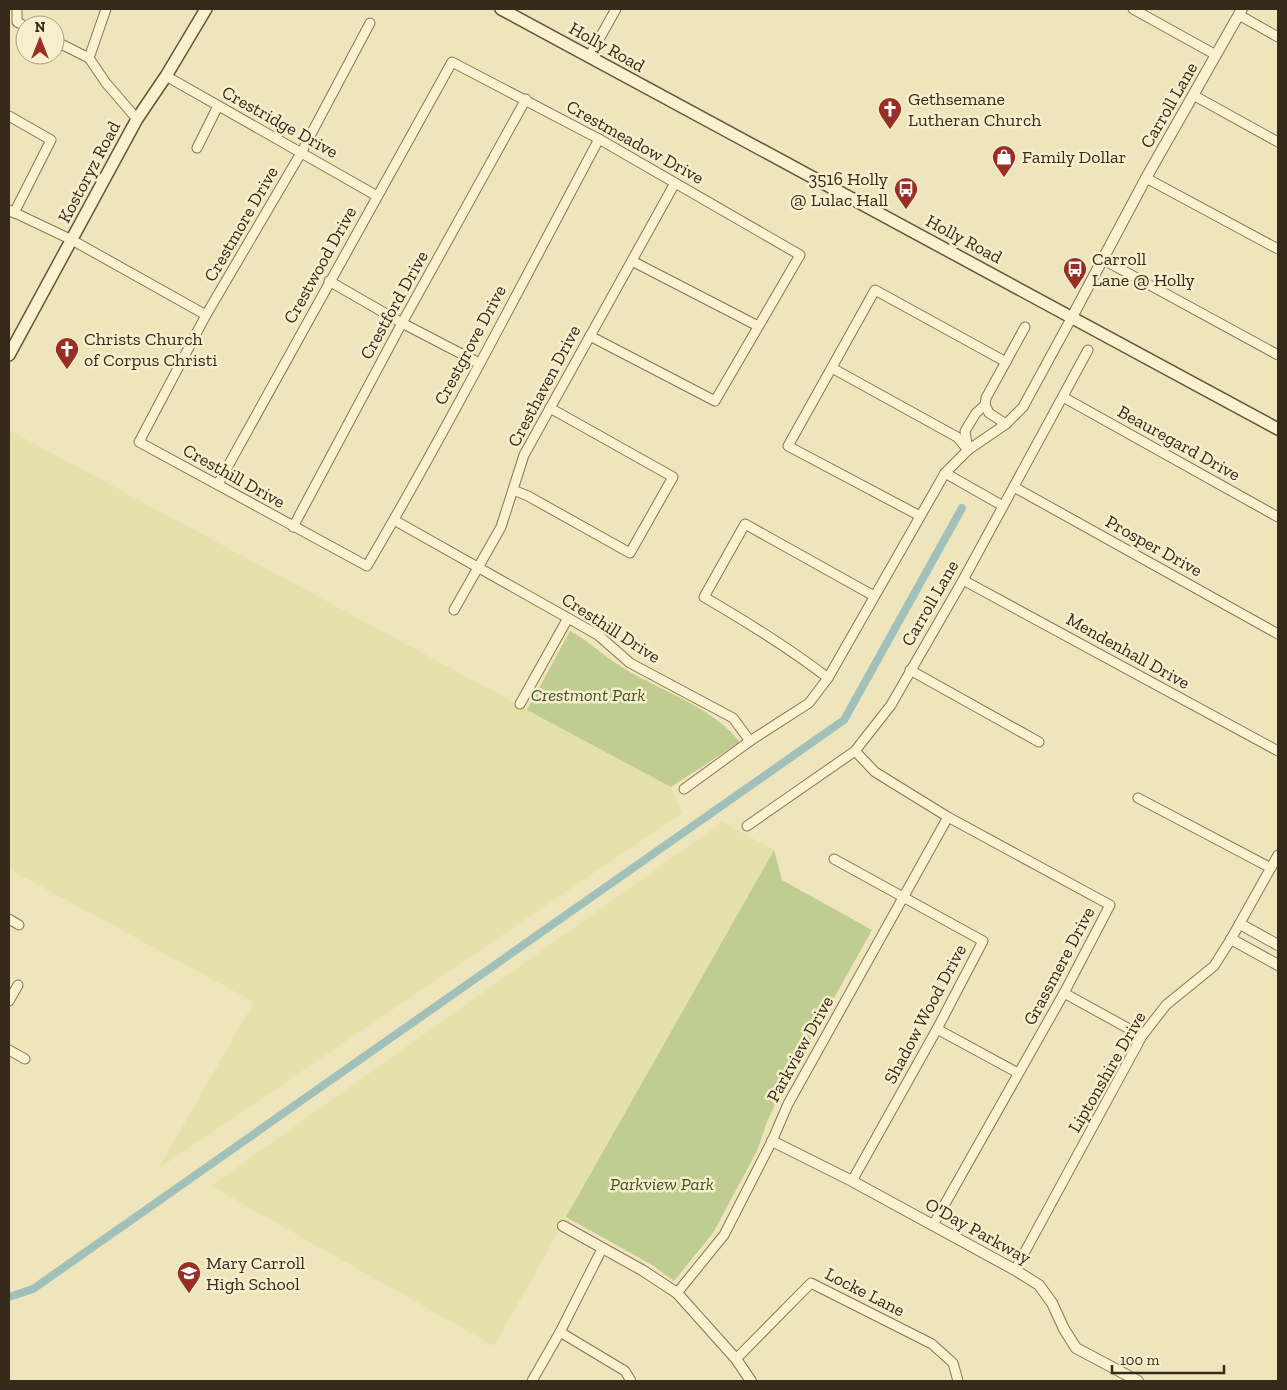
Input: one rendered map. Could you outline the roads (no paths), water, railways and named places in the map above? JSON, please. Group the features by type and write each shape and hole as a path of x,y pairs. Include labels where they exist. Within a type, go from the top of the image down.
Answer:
{"main road":[{"name":"Kostoryz Road","path":"9,355 137,119 166,76 206,9"},
{"name":"Holly Road","path":"500,9 1278,429"}],"street":[{"path":"89,58 106,9"},
{"path":"589,57 616,9"},
{"path":"1132,9 1216,55"},
{"path":"1240,12 1278,37"},
{"name":"Carroll Lane","path":"684,789 809,703 828,678 944,473 968,450 1006,424 1022,407 1033,391 1146,178 1240,12"},
{"name":"Crestmore Drive","path":"139,442 206,316 302,153 370,23"},
{"path":"65,46 89,58 106,83 137,119"},
{"name":"Crestmeadow Drive","path":"452,62 599,139 800,254 758,326"},
{"name":"Crestwood Drive","path":"218,484 452,62"},
{"name":"Crestridge Drive","path":"166,76 377,196"},
{"path":"1193,95 1278,142"},
{"name":"Crestford Drive","path":"293,527 402,324 526,100"},
{"path":"197,148 218,106"},
{"path":"9,116 51,140 12,212 72,240 206,316"},
{"name":"Crestgrove Drive","path":"367,566 394,520 599,139"},
{"path":"1146,178 1278,249"},
{"name":"Cresthaven Drive","path":"454,610 501,527 524,455 675,183"},
{"path":"1102,259 1278,355"},
{"path":"590,336 715,401 758,326 632,261"},
{"path":"329,281 402,324 479,363"},
{"path":"920,516 788,446 874,290 1006,362"},
{"path":"1006,424 988,413 985,405 986,398 1025,327"},
{"name":"Carroll Lane","path":"747,826 855,751 891,706 963,580 1088,350"},
{"path":"832,368 957,437 968,450"},
{"name":"Beauregard Drive","path":"1063,397 1278,517"},
{"path":"968,450 966,431 976,413 985,405"},
{"path":"513,490 528,496 630,553 673,476 550,408"},
{"name":"Cresthill Drive","path":"139,442 367,566"},
{"path":"944,473 1003,506"},
{"name":"Prosper Drive","path":"1014,487 1278,634"},
{"name":"Cresthill Drive","path":"394,520 598,634 630,663 733,718 750,742"},
{"path":"828,678 761,630 704,597 745,524 874,596"},
{"name":"Mendenhall Drive","path":"963,580 1278,751"},
{"path":"520,704 568,618"},
{"path":"910,670 1039,742"},
{"name":"Grassmere Drive","path":"855,751 875,772 948,817 1110,905 1064,992 933,1225"},
{"path":"1138,798 1271,868"},
{"name":"Parkview Drive","path":"677,1293 724,1236 772,1141 788,1104 948,817"},
{"name":"Liptonshire Drive","path":"1015,1270 1142,1036 1166,1005 1214,966 1278,856"},
{"path":"834,859 903,897"},
{"name":"Shadow Wood Drive","path":"852,1182 937,1029 983,940 903,897"},
{"path":"9,919 19,926"},
{"path":"1240,924 1278,945"},
{"path":"1231,939 1278,965"},
{"path":"9,1001 18,986"},
{"path":"1064,992 1142,1036"},
{"path":"937,1029 1018,1074"},
{"path":"9,1050 25,1059"},
{"name":"O'Day Parkway","path":"772,1141 933,1225 1039,1285 1052,1303 1064,1329 1076,1348 1138,1381"},
{"path":"563,1226 642,1270 677,1293 736,1359 751,1381"},
{"path":"532,1381 560,1332 602,1249"},
{"name":"Locke Lane","path":"736,1359 811,1283 932,1344 953,1363 958,1381"},
{"path":"560,1332 625,1372 631,1381"}],"waterway":[{"path":"9,1297 33,1289 844,720 962,508"}],"place":[{"name":"Gethsemane Lutheran Church","path":"890,130"},
{"name":"Family Dollar","path":"1004,178"},
{"name":"3516 Holly @ Lulac Hall","path":"906,210"},
{"name":"Carroll Lane @ Holly","path":"1075,290"},
{"name":"Christs Church of Corpus Christi","path":"67,370"},
{"name":"Mary Carroll High School","path":"189,1294"}],"park label":[{"name":"Crestmont Park","path":"588,695"},
{"name":"Parkview Park","path":"662,1184"}]}
